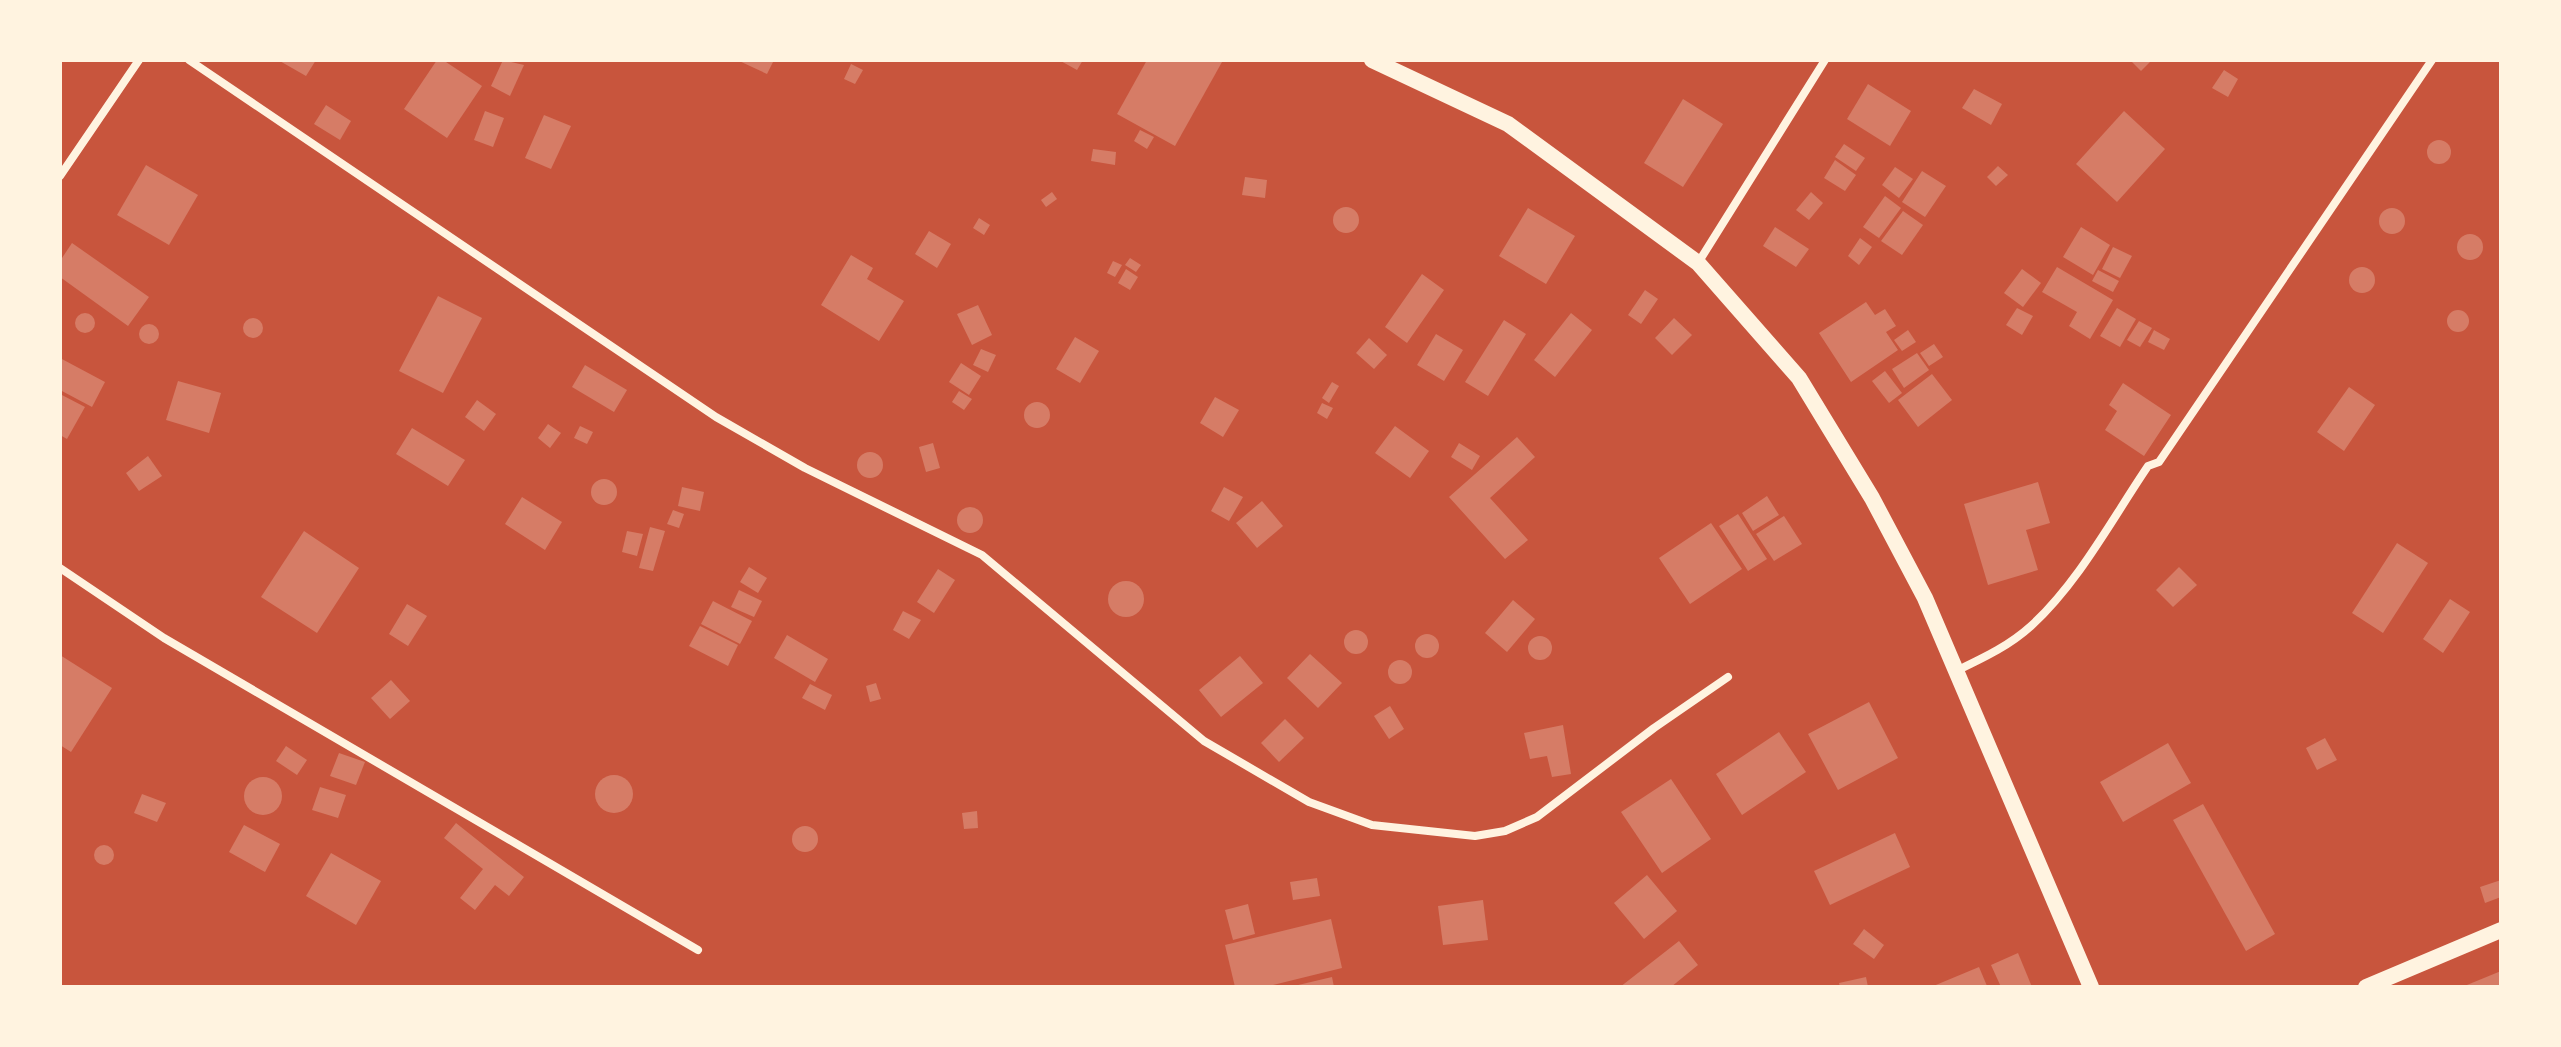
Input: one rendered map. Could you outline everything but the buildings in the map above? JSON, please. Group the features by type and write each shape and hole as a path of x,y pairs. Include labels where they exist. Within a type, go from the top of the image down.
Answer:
{"main road":[{"path":"1372,60 1508,124 1698,263 1799,378 1872,498 1925,598 2091,987"},
{"path":"2366,987 2501,930"}],"street":[{"path":"60,176 139,60"},
{"path":"189,60 716,417 805,468 982,555 1204,741 1309,802 1372,825 1475,836 1505,831 1537,817 1654,728 1728,677"},
{"path":"1698,263 1825,60"},
{"path":"1955,671 1994,653 2031,626 2066,587 2148,466 2159,462 2432,60"},
{"path":"60,568 164,638 698,950"}]}
